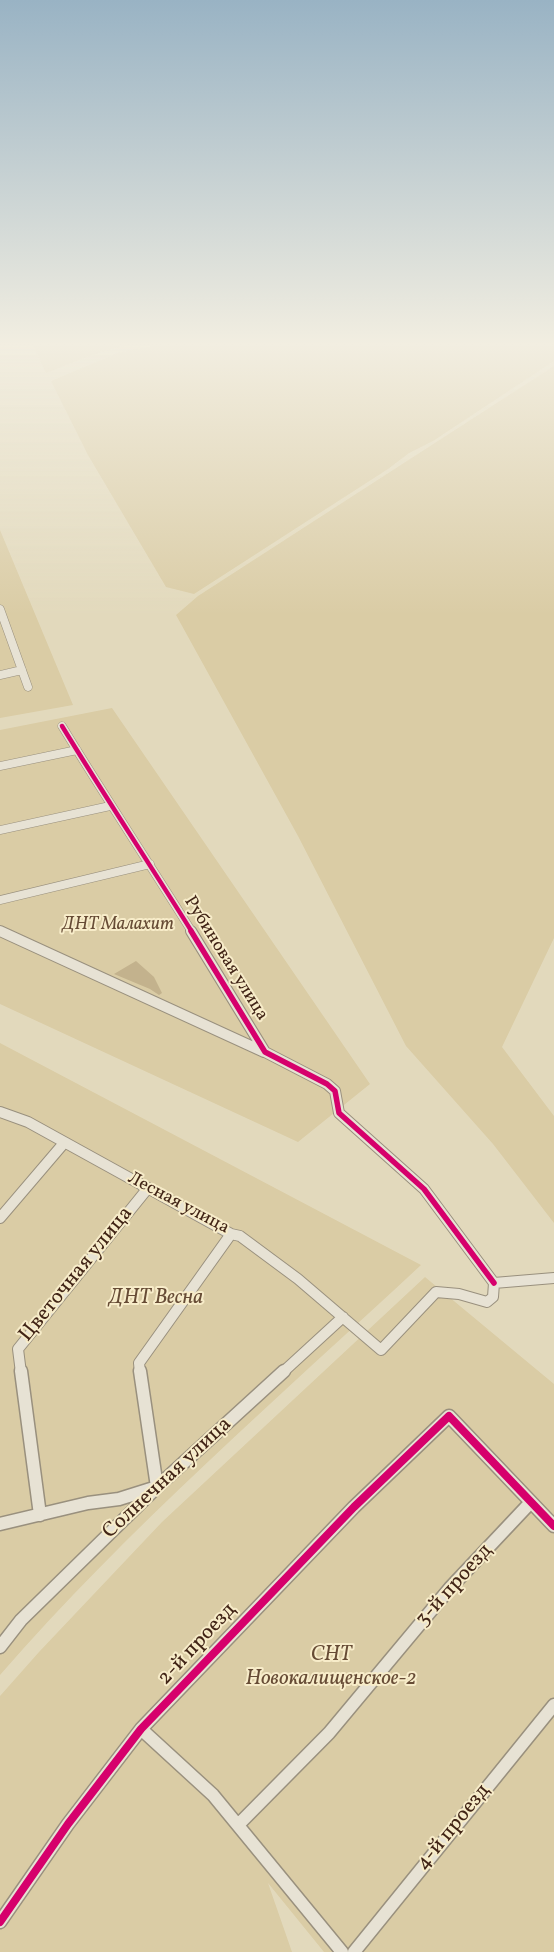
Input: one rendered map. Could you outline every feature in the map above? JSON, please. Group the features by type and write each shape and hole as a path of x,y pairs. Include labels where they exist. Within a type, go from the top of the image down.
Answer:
{"street":[{"path":"0,610 28,686"},
{"path":"0,675 22,670"},
{"name":"Рубиновая улица","path":"62,726 110,806 150,864 249,1022 265,1052"},
{"path":"0,766 77,750"},
{"path":"0,830 110,806"},
{"path":"0,900 150,864"},
{"name":"Рубиновая улица","path":"0,931 265,1052 331,1087 334,1091 340,1113 424,1189 494,1284"},
{"name":"Лесная улица","path":"0,1112 28,1122 231,1234 240,1236 343,1317 380,1350 436,1292 459,1294 487,1302 493,1297 494,1284"},
{"path":"0,1218 64,1142"},
{"name":"Цветочная улица","path":"40,1514 18,1349 148,1188"},
{"path":"0,1524 88,1503 119,1499 157,1487 139,1363 231,1234"},
{"path":"494,1284 554,1278"},
{"name":"Солнечная улица","path":"0,1647 21,1620 157,1487 343,1317"},
{"name":"2-й проезд","path":"0,1922 68,1824 141,1729 354,1507 449,1416 531,1502"},
{"path":"531,1502 554,1526"},
{"name":"3-й проезд","path":"238,1825 329,1734 450,1588 531,1502"},
{"name":"4-й проезд","path":"354,1952 554,1705"},
{"path":"141,1729 213,1795 342,1952"}],"green space":[{"path":"77,433 445,433 409,453 388,469 194,594 166,587"},
{"path":"450,433 554,433 554,938 502,1047 554,1116 554,1223 493,1144 406,1046 298,836 176,615 198,596"},
{"path":"0,530 73,705 0,718"},
{"name":"ДНТ Малахит","path":"112,708 370,1084 298,1142 0,1004 0,730"},
{"name":"ДНТ Весна","path":"0,1043 421,1265 152,1515 49,1620 0,1675"},
{"name":"СНТ Новокалищенское-2","path":"425,1277 554,1384 554,1952 324,1952 268,1883 292,1952 0,1952 0,1696 162,1522"}],"shaded area":[{"path":"136,961 154,977 162,993 159,995 150,989 114,974"}],"cycle path":[{"path":"62,726 126,831 150,864 265,1052 327,1084 335,1091 339,1113 424,1189 494,1283"},
{"path":"0,1922 68,1824 141,1729 354,1507 449,1416 554,1526"}]}
